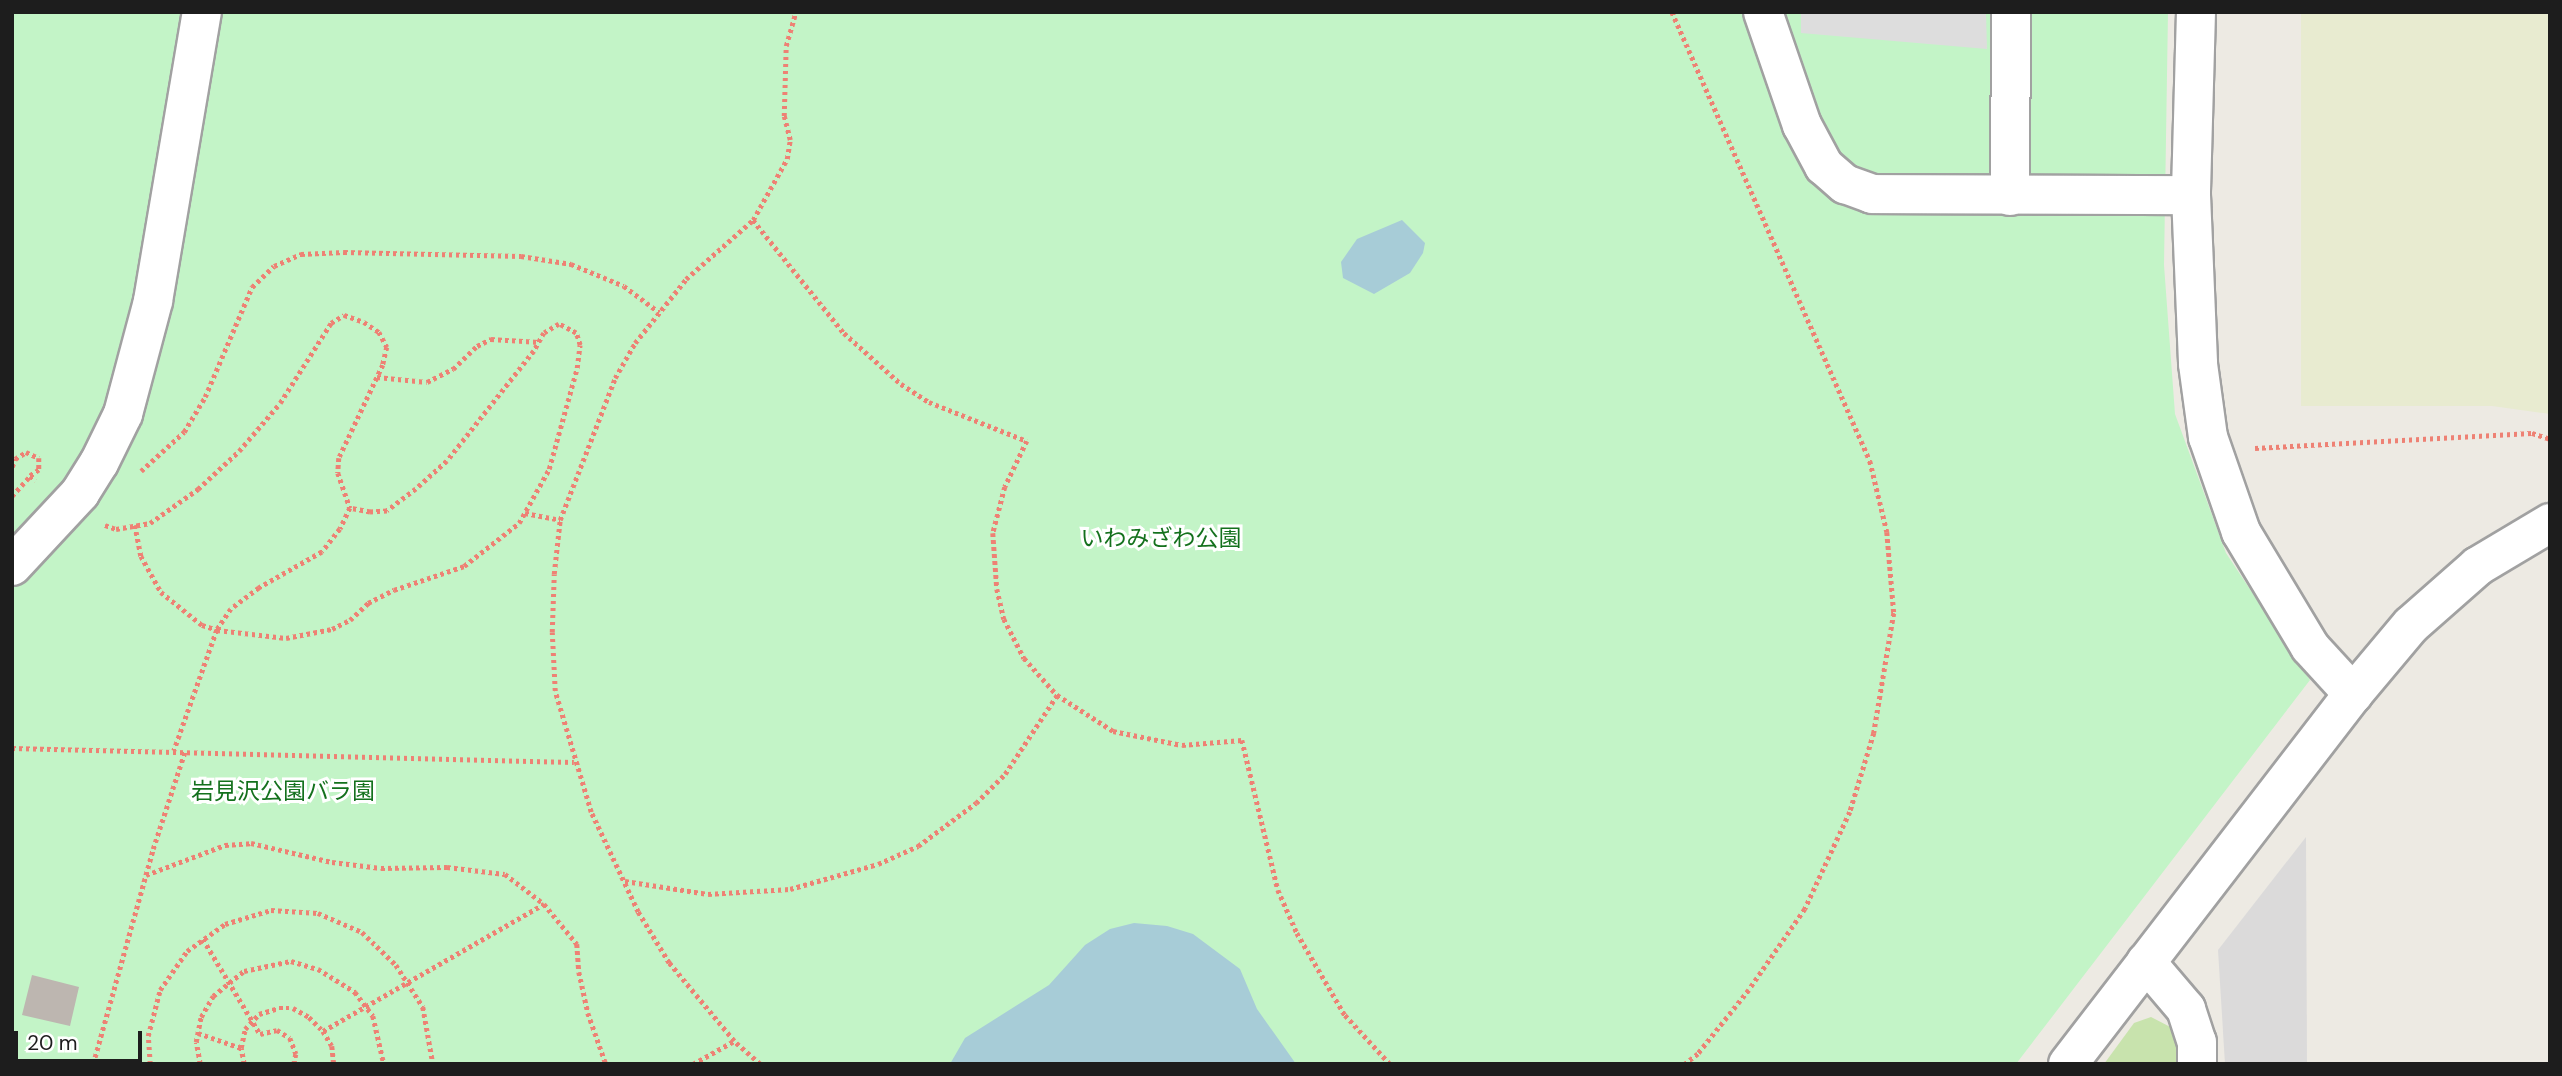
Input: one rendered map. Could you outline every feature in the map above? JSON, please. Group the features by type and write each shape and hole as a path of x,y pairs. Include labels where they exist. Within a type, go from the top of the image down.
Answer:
{"street":[{"path":"12,566 76,498 99,463 123,414 150,313 202,12"},
{"path":"1763,12 1802,125 1824,166 1845,184 1872,194 2192,195"},
{"path":"2010,196 2011,12"},
{"path":"2196,12 2192,195 2198,364 2212,450 2241,532 2310,647 2353,694"},
{"path":"2068,1064 2353,694 2411,625 2479,566 2550,523"},
{"path":"2146,962 2186,1009 2197,1042 2197,1064"}],"path":[{"path":"760,1064 734,1041 670,963 638,912 591,812 574,762 555,691 552,632 560,520 615,378 659,312 720,247 753,220 787,159 790,140 784,116 786,46 796,12"},
{"path":"1672,12 1870,461 1888,532 1894,613 1874,733 1850,812 1805,909 1749,990 1698,1054 1685,1064"},
{"path":"753,220 844,333 901,384 929,402 1027,441 1005,487 993,533 993,562 1004,619 1014,640 1035,673 1057,695 1104,726 1138,739 1182,745 1242,740 1278,890 1297,933 1345,1015 1390,1064"},
{"path":"76,498 147,469 184,432 205,397 252,287 274,266 301,254 344,252 521,256 571,264 624,286 659,312"},
{"path":"76,498 116,529 150,523 198,489 239,451 280,403 331,323 344,315 364,322 379,332 387,347 377,377 339,458 338,473 350,508 340,529 322,552 231,609 217,630 174,751"},
{"path":"135,525 141,556 161,592 202,625 217,630 286,638 332,629 350,620 368,603 385,594 464,566 519,523 549,469 580,345 576,333 559,324 544,333 447,461 416,489 387,511 370,512 350,508"},
{"path":"377,377 427,382 453,369 477,346 491,339 539,342"},
{"path":"2212,450 2532,433 2550,439"},
{"path":"12,467 15,459 26,452 39,458 39,470 30,476"},
{"path":"525,513 560,520"},
{"path":"624,881 708,894 790,889 878,864 918,846 976,803 1005,774 1057,695"},
{"path":"12,748 574,762"},
{"path":"93,1064 146,875 185,751"},
{"path":"146,875 225,845 251,843 332,863 381,868 447,867 505,874 544,904 577,944 579,972 588,1013 606,1064"},
{"path":"323,1031 544,904"},
{"path":"150,1064 148,1037 160,990 187,951 225,923 271,911 318,913 362,932 409,981 423,1007 433,1064"},
{"path":"203,939 260,1034 277,1030 290,1038 296,1054 293,1064"},
{"path":"200,1064 198,1033 201,1017 213,996 228,981 257,967 291,961 332,976 355,992 377,1028 384,1064"},
{"path":"244,1064 242,1035 253,1020 268,1010 293,1008 309,1017 323,1031 332,1046 334,1064"},
{"path":"198,1033 241,1048"},
{"path":"693,1064 734,1041"}],"shaded area":[{"path":"1801,12 1986,12 1987,49 1801,33"},
{"path":"2306,837 2307,1064 2225,1064 2218,950"}],"green space":[{"name":"いわみざわ公園","path":"12,12 2168,12 2164,265 2175,414 2226,553 2310,680 2016,1064 12,1064"},
{"path":"2301,12 2550,12 2550,414 2492,406 2301,406"},
{"path":"2151,1017 2180,1032 2185,1064 2104,1064 2134,1023"}],"water":[{"path":"1402,220 1425,243 1423,253 1410,273 1374,294 1343,278 1341,262 1357,239"},
{"path":"1134,923 1167,926 1193,934 1240,969 1257,1009 1296,1064 950,1064 965,1038 1049,985 1085,945 1110,929"}],"building":[{"path":"32,975 79,987 70,1026 22,1015"}],"park label":[{"name":"岩見沢公園バラ園","path":"283,791"}]}
